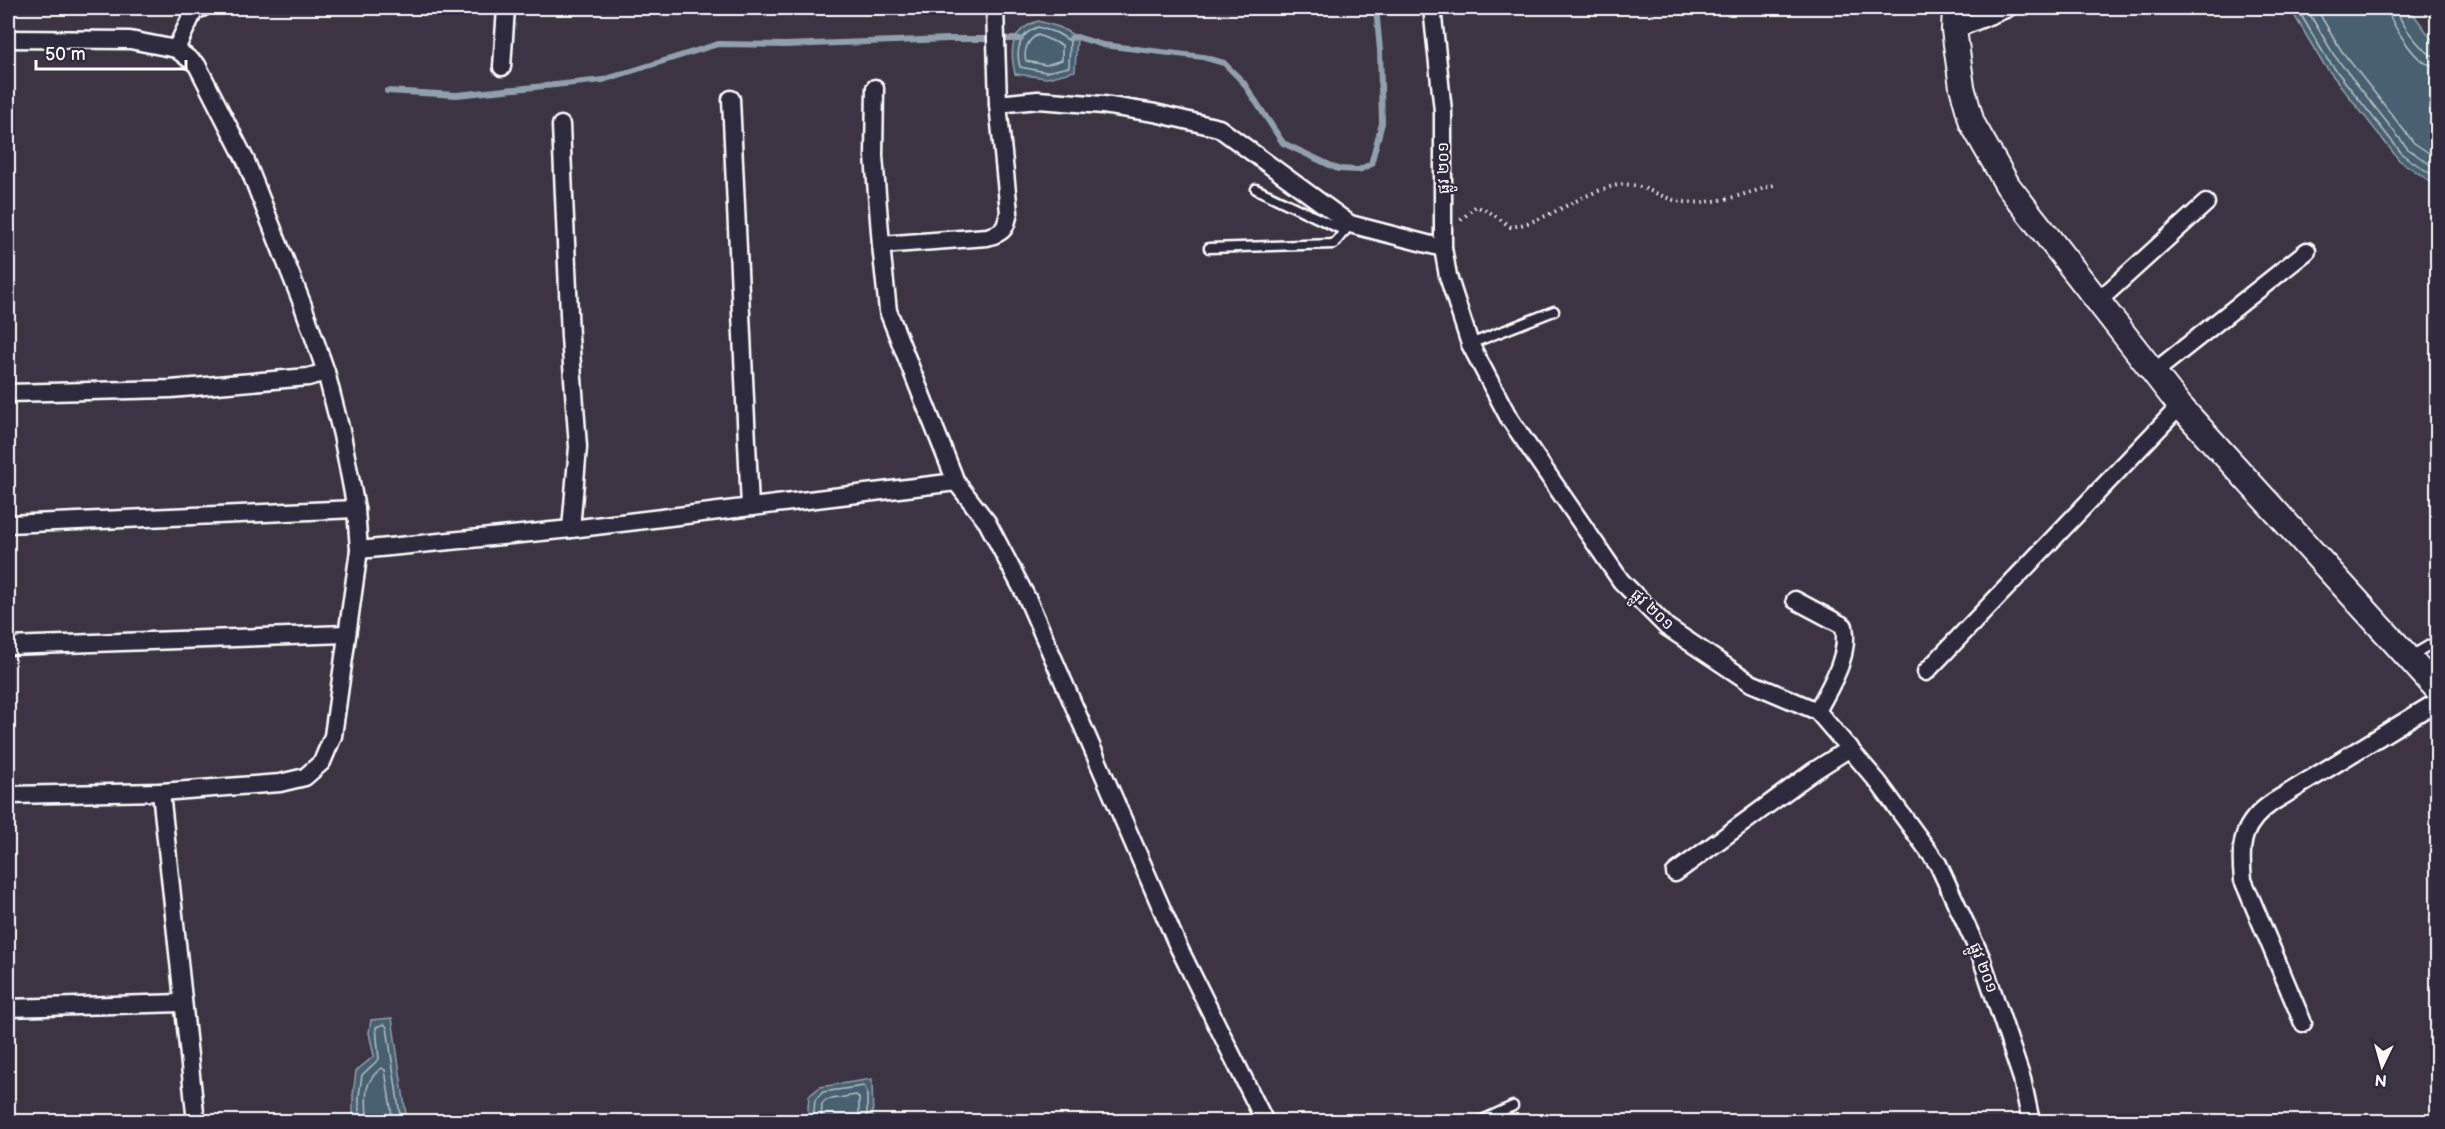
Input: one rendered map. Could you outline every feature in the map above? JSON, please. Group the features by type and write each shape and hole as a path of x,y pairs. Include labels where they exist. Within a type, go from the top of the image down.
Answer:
{"street":[{"path":"176,49 194,11 202,8"},
{"path":"502,67 506,8"},
{"path":"881,245 987,237 1000,234 1006,228 1009,212 998,104 995,8"},
{"name":"ផ្លូវ ២០១","path":"1432,8 1443,111 1443,240 1448,276 1470,344 1509,418 1621,581 1667,627 1751,683 1817,711 1850,748 1938,864 1980,957 2022,1079 2031,1122"},
{"path":"2008,8 1954,19 1962,87 1972,123 2008,186 2180,406 2438,690"},
{"path":"8,39 130,40 176,49 197,65 246,160 302,303 326,372 342,435 356,509 359,550 333,736 322,762 306,777 280,783 161,792 8,795"},
{"path":"875,88 874,156 888,310 956,482 987,522 1028,600 1177,944 1265,1122"},
{"path":"731,99 750,507"},
{"path":"998,104 1038,100 1103,105 1155,112 1220,128 1347,228 1443,240"},
{"path":"561,125 570,337 578,447 570,529"},
{"path":"2097,302 2206,203"},
{"path":"2153,373 2307,251"},
{"path":"8,393 171,389 308,377 326,372"},
{"path":"1926,672 2180,406"},
{"path":"359,550 570,529 956,482"},
{"path":"8,524 356,509"},
{"path":"1795,600 1844,626 1846,636 1838,672 1817,711"},
{"path":"8,646 346,634"},
{"path":"2303,1023 2243,880 2241,861 2244,839 2250,822 2258,812 2273,801 2438,701"},
{"path":"1675,873 1814,771 1850,748"},
{"path":"161,792 196,1122"},
{"path":"8,1008 183,1003"}],"lane":[{"path":"1209,248 1324,246 1334,244 1347,228 1256,189"},
{"path":"1470,344 1554,311"},
{"path":"2408,657 2438,640"},
{"path":"1478,1122 1513,1106"}],"path":[{"path":"1443,240 1476,206 1511,227 1528,224 1584,196 1620,185 1643,187 1683,202 1730,198 1774,185"}],"water":[{"path":"2290,8 2409,8 2437,46 2437,186 2399,160 2322,62"},
{"path":"1038,21 1059,27 1077,37 1075,71 1047,78 1015,74 1012,56 1014,41 1022,29"},
{"path":"392,1018 407,1121 353,1121 356,1071 374,1056 369,1033 371,1020"},
{"path":"872,1079 873,1121 807,1121 809,1096 820,1087"}],"waterway":[{"path":"1071,38 1077,37 1103,45 1203,57 1224,63 1243,82 1283,143 1338,169 1359,170 1371,164 1382,123 1380,50 1376,8"},
{"path":"387,91 457,95 603,80 718,44 785,45 949,39 1021,39"}]}
